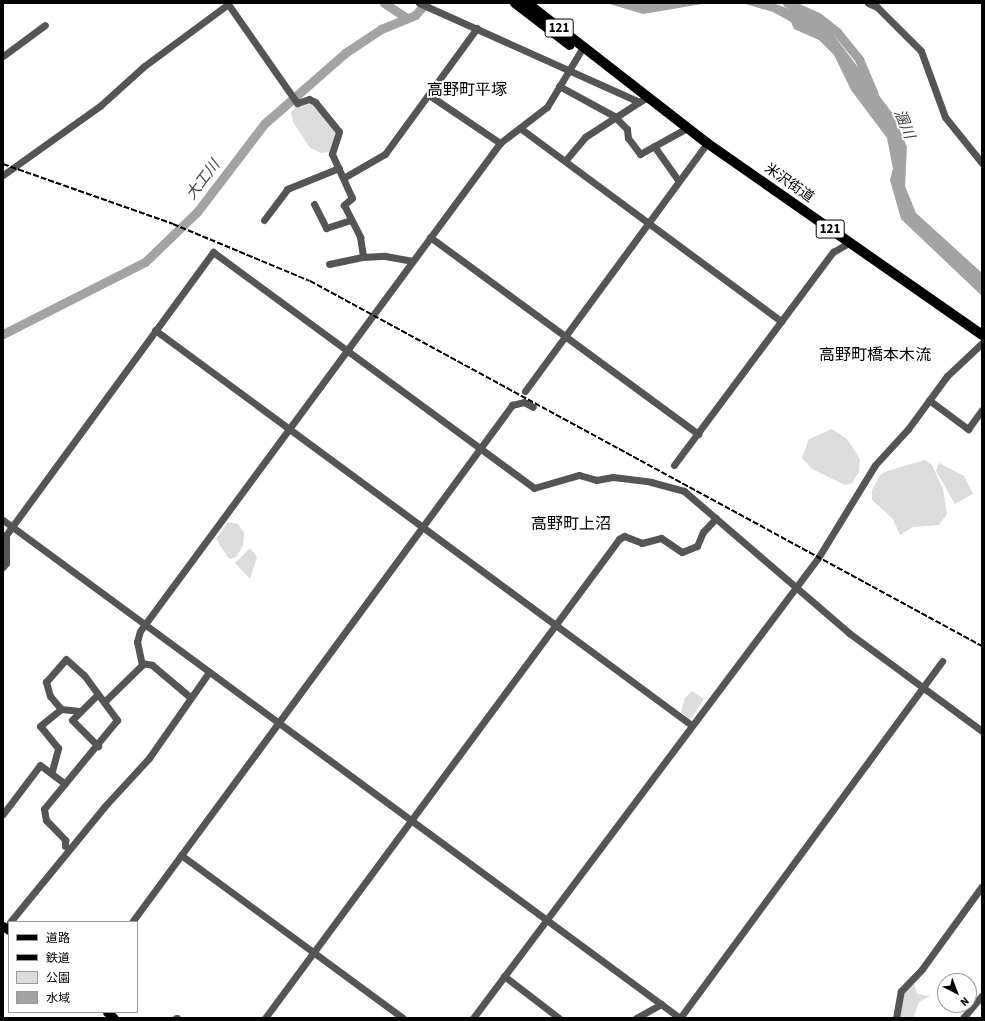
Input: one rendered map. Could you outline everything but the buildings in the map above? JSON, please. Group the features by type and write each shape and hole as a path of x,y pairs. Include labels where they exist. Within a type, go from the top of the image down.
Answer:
{"highway":[{"name":"米沢街道","path":"515,3 581,50 644,99 982,335"},
{"name":"米沢街道","path":"527,3 581,50"}],"street":[{"path":"419,3 567,69 644,99"},
{"path":"868,3 877,7 921,51 945,118 982,162"},
{"path":"3,175 101,105 143,67 228,4 286,90 297,103 309,99 315,102 336,126 339,138 332,154 345,177 352,198 344,205 352,220 363,257"},
{"path":"3,56 45,25"},
{"path":"345,177 385,154 477,28"},
{"path":"142,663 137,642 145,624 500,143 540,114 559,86 567,69 581,50"},
{"path":"559,86 614,116 627,128 628,138 640,154 683,125"},
{"path":"429,95 500,143"},
{"path":"565,162 585,137 614,116 644,99"},
{"path":"520,128 781,321"},
{"path":"525,390 678,180 707,143"},
{"path":"654,146 678,180"},
{"path":"264,220 287,189 339,168"},
{"path":"314,204 326,228 352,220"},
{"path":"430,237 698,434"},
{"path":"674,465 833,252 850,242"},
{"path":"3,567 6,563 4,539 213,252 534,488 579,475 596,480 613,477 650,482 684,491 849,633 982,731"},
{"path":"329,264 363,257 385,256 412,261"},
{"path":"155,330 690,724"},
{"path":"473,1018 690,724 818,558 875,465 947,376 982,343"},
{"path":"929,400 968,429 982,410"},
{"path":"133,921 512,405 524,402 533,407"},
{"path":"265,1018 624,536 636,543 661,538 682,552 697,546 703,532 716,518"},
{"path":"3,520 680,1018 942,661"},
{"path":"61,709 46,686 64,660 84,675 97,695 117,720 98,746 65,784 43,814 65,840 65,846"},
{"path":"142,663 152,665 190,697"},
{"path":"104,702 142,663"},
{"path":"12,921 104,807 149,758 190,697 209,672"},
{"path":"97,695 79,711 72,720 98,746"},
{"path":"52,771 58,748 40,726 61,709 79,711"},
{"path":"3,814 40,765 52,771 65,784"},
{"path":"181,855 403,1018"},
{"path":"896,1018 901,990 922,969 982,886"},
{"path":"504,976 560,1018"},
{"path":"963,1018 982,996"},
{"path":"636,1018 661,1004"}],"green space":[{"path":"311,104 325,110 338,131 329,152 321,153 310,148 293,122 291,112 297,105"},
{"path":"832,429 847,439 860,459 859,472 852,483 845,485 812,469 802,458 809,439"},
{"path":"925,460 932,465 943,489 947,514 939,525 913,527 900,535 893,519 872,500 872,490 880,475 887,471"},
{"path":"939,463 964,476 973,494 955,504 936,471"},
{"path":"228,522 238,524 244,533 243,546 236,557 229,559 216,539"},
{"path":"250,548 257,557 250,579 235,563"},
{"path":"692,691 704,699 690,720 681,712 685,698"},
{"path":"914,983 917,994 930,996 919,1002 913,1018 899,1018 897,1008 905,989"}],"water":[{"path":"606,3 708,3 643,14"},
{"path":"742,3 773,3 811,17 830,30 893,114 907,147 905,186 916,213 982,273 982,296 901,219 890,180 893,169 887,138 851,90 834,55 819,40 794,29 791,22 773,12"}],"waterway":[{"name":"溷川","path":"384,3 407,18"},
{"name":"大工川","path":"3,334 145,262 197,212 264,124 345,53 381,29 415,15 426,3"},
{"name":"溷川","path":"787,3 818,17 837,32 859,59 874,94"}],"railway":[{"path":"3,164 173,224 310,281 982,646"}],"district":[{"name":"高野町平塚","path":"467,90"},
{"name":"高野町橋本木流","path":"875,355"},
{"name":"高野町上沼","path":"571,524"}]}
